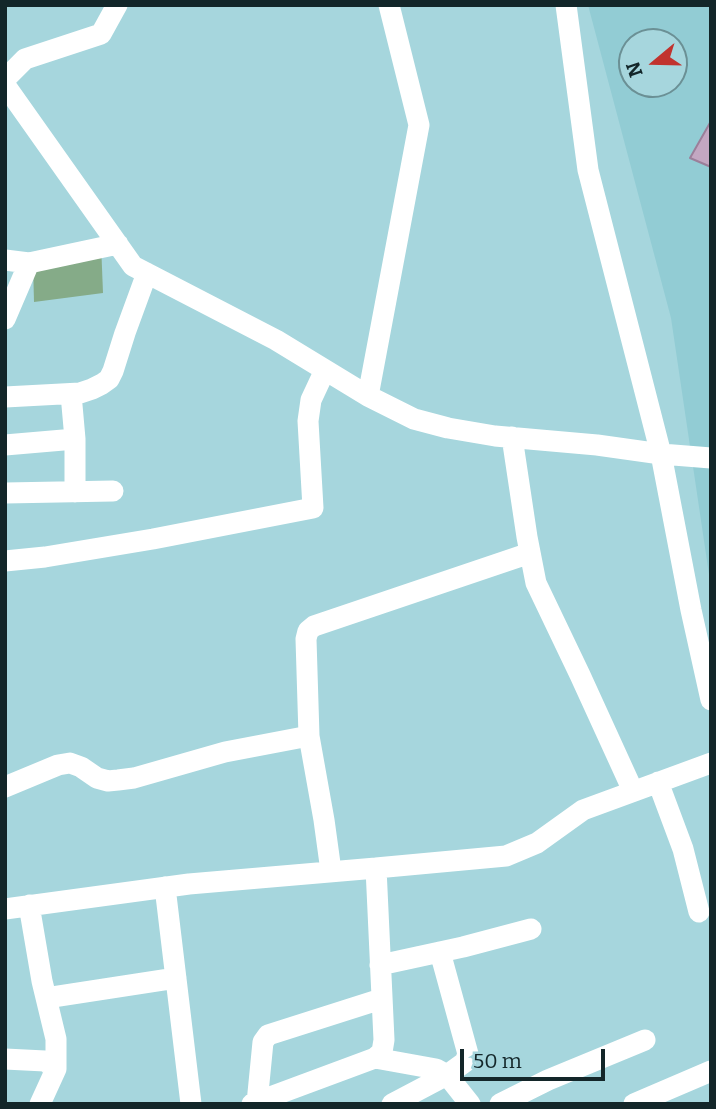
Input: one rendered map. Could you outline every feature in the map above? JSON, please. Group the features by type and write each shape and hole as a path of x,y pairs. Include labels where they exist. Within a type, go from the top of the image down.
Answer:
{"street":[{"path":"117,5 101,34 25,59 7,88 133,266 276,340 368,396 414,419 495,436 711,458"},
{"path":"368,396 419,125 389,5"},
{"path":"566,5 588,170 661,454 711,700"},
{"path":"5,260 29,263 118,244"},
{"path":"5,319 29,263"},
{"path":"5,397 71,394 92,389 108,379 147,273"},
{"path":"5,561 153,539 313,508 308,421 311,400 325,370"},
{"path":"71,394 75,439 75,492"},
{"path":"512,437 536,583 633,791"},
{"path":"5,445 75,439"},
{"path":"5,494 113,491"},
{"path":"331,871 309,736 308,631 314,626 530,553"},
{"path":"5,787 58,765 70,763 97,778 118,780 134,778 225,752 309,736"},
{"path":"5,909 164,887 506,856 537,843 583,810 711,763"},
{"path":"658,782 683,849 699,912"},
{"path":"255,1104 375,1058 382,1052 384,1040 376,868"},
{"path":"164,887 191,1104"},
{"path":"29,905 56,1039 56,1069 40,1104"},
{"path":"380,965 531,929"},
{"path":"392,1104 447,1075 465,1062 468,1054 440,952"},
{"path":"46,998 176,978"},
{"path":"255,1104 263,1042 268,1035 381,999"},
{"path":"500,1104 548,1080 645,1040"},
{"path":"375,1058 436,1069 447,1075 470,1104"},
{"path":"5,1059 45,1061 56,1069"},
{"path":"634,1104 711,1072"}],"shaded area":[{"path":"588,5 711,5 711,588 671,318"}],"green space":[{"path":"101,243 103,293 34,302 33,263"}],"building":[{"path":"711,121 711,167 690,158"}]}
